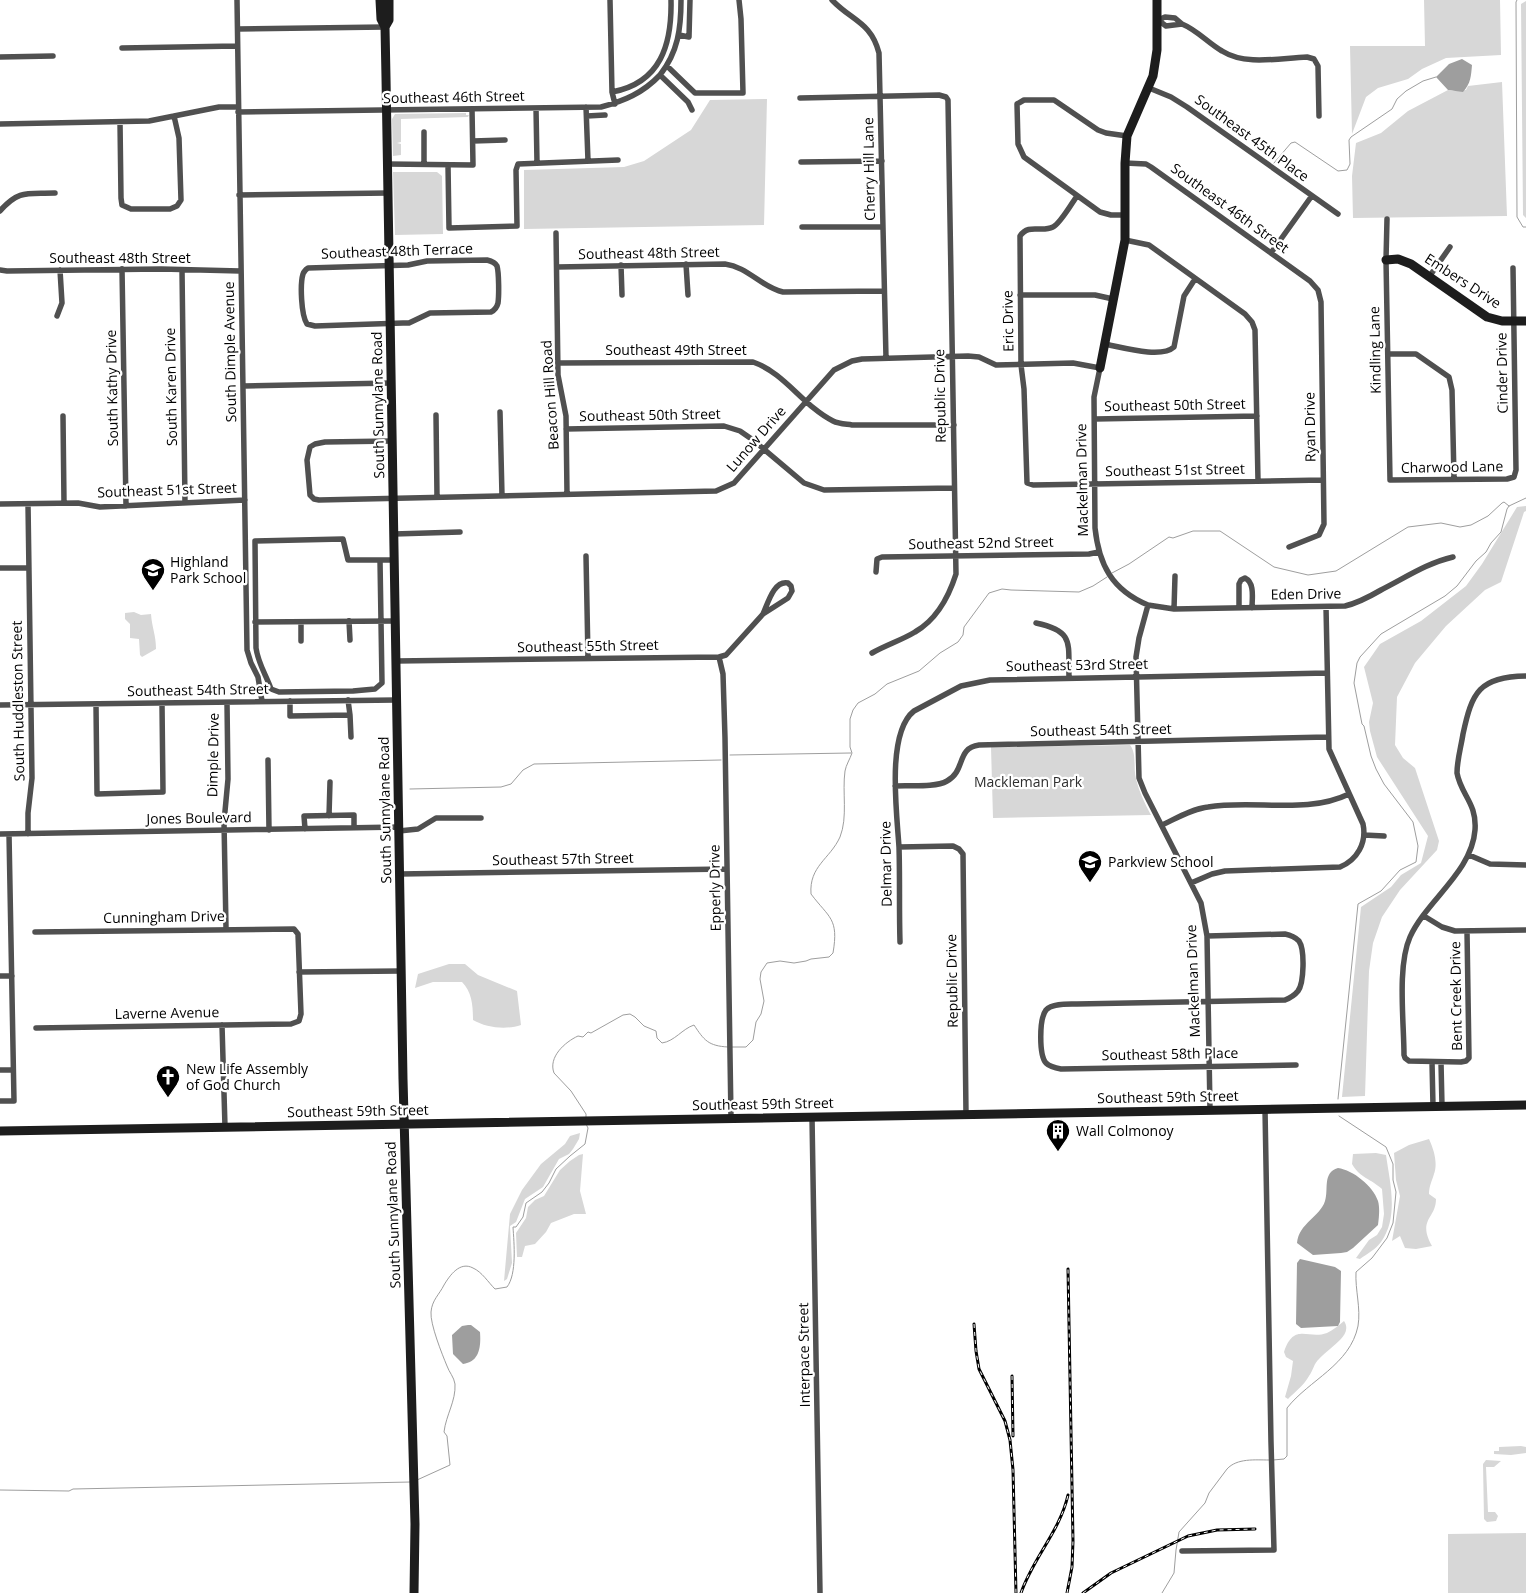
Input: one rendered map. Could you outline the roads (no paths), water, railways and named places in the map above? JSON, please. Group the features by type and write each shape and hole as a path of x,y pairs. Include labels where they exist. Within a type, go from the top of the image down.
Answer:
{"main road":[{"name":"South Sunnylane Road","path":"380,0 380,19 385,27"},
{"name":"South Sunnylane Road","path":"389,0 389,20 385,27 386,110 404,1124 415,1524 414,1593"},
{"name":"Mackelman Drive","path":"1100,368 1124,240 1127,136 1148,88 1157,58 1157,0"},
{"name":"Embers Drive","path":"1386,260 1398,259 1405,261 1487,317 1502,321 1526,321"},
{"name":"Southeast 59th Street","path":"0,1131 1526,1105"}],"street":[{"name":"South Dimple Avenue","path":"237,0 247,650 258,677 262,701"},
{"path":"610,0 612,92 615,104"},
{"path":"612,92 634,86 654,68 663,55 670,36 672,0"},
{"path":"681,0 679,35 689,37 690,0"},
{"path":"667,66 695,93 742,93 739,0"},
{"name":"Cherry Hill Lane","path":"832,0 842,10 865,26 875,40 880,61 886,358"},
{"path":"1182,24 1166,26 1158,20 1165,17 1175,18 1221,50 1243,60 1307,57 1314,59 1318,66 1319,116"},
{"path":"1171,18 1171,26"},
{"path":"238,29 385,27"},
{"name":"Southeast 46th Street","path":"0,124 149,121 219,107 238,109 386,110 601,107 633,97 660,75 667,66 676,47 679,35"},
{"path":"122,48 237,46"},
{"path":"0,57 53,56"},
{"path":"660,75 688,102 692,110"},
{"name":"Southeast 45th Place","path":"1148,88 1182,103 1338,214"},
{"name":"Republic Drive","path":"872,652 915,632 932,617 940,608 953,584 956,574 948,104 946,97 940,95 881,96"},
{"path":"800,98 881,96"},
{"path":"1124,215 1104,214 1033,164 1020,152 1017,107 1019,102 1024,100 1054,100 1106,134 1127,136"},
{"path":"536,108 537,163"},
{"path":"586,108 588,161"},
{"path":"387,164 473,165 472,109"},
{"path":"586,116 605,115"},
{"path":"120,122 122,205 131,209 170,209 179,203 179,138 174,116"},
{"path":"424,132 424,164"},
{"path":"473,141 504,140"},
{"path":"448,165 450,228 517,226 516,166 520,163 618,160"},
{"path":"800,162 882,161"},
{"name":"Southeast 46th Street","path":"1125,163 1146,164 1151,167 1316,286"},
{"path":"0,211 12,198 19,195 55,193"},
{"path":"239,195 388,193"},
{"name":"Eric Drive","path":"1027,482 1024,388 1021,364 1020,236 1029,228 1055,226 1077,196"},
{"path":"1271,253 1312,197"},
{"name":"Kindling Lane","path":"1387,219 1390,480"},
{"path":"802,227 883,226"},
{"name":"Beacon Hill Road","path":"556,234 558,381 565,408 567,494"},
{"path":"1124,240 1149,246 1249,317 1253,324 1255,330 1258,481"},
{"path":"1429,277 1450,247"},
{"name":"Southeast 48th Terrace","path":"427,261 493,262 496,266 498,304 495,310 491,312 430,313 409,323 315,326 307,324 303,313 302,280 303,272 308,268 389,265 408,265 427,261"},
{"name":"Southeast 48th Street","path":"557,267 718,263 736,266 772,288 783,292 884,291"},
{"path":"686,264 688,295"},
{"path":"621,265 622,295"},
{"name":"Cinder Drive","path":"1513,268 1516,470 1514,477"},
{"name":"Southeast 48th Street","path":"0,270 122,269 240,271"},
{"name":"South Kathy Drive","path":"122,269 126,506"},
{"path":"57,316 62,303 60,270"},
{"name":"South Karen Drive","path":"182,270 186,503"},
{"path":"1104,344 1138,351 1156,352 1172,349 1174,347 1184,296 1195,279"},
{"name":"Ryan Drive","path":"1289,547 1319,535 1324,524 1320,297 1316,286"},
{"path":"1020,296 1095,295 1113,298"},
{"path":"1388,354 1416,354 1449,377 1452,390 1454,478"},
{"name":"Lunow Drive","path":"392,441 325,442 310,447 307,460 310,495 314,499 319,500 716,491 734,483 834,370 843,365 862,359 975,356 996,365 1076,363 1100,368"},
{"name":"Southeast 49th Street","path":"558,363 753,362 772,370 807,401 826,416 839,423 852,425 954,424"},
{"name":"Mackelman Drive","path":"1100,368 1094,398 1095,528 1099,552 1110,577 1126,593 1148,606 1139,638 1136,677 1139,778 1204,911 1207,936 1210,1110"},
{"path":"244,386 391,383"},
{"path":"500,412 502,496"},
{"path":"436,415 437,497"},
{"path":"63,416 64,503"},
{"name":"Southeast 50th Street","path":"1094,418 1257,416"},
{"name":"Southeast 50th Street","path":"566,428 724,426 740,431 804,483 815,488 837,490 954,488"},
{"name":"Charwood Lane","path":"1390,480 1507,479 1514,477"},
{"name":"Southeast 51st Street","path":"1027,482 1033,485 1324,480"},
{"name":"Southeast 51st Street","path":"0,504 78,503 100,507 245,500"},
{"name":"South Huddleston Street","path":"28,504 32,785 28,813 28,834"},
{"path":"394,534 460,532"},
{"path":"380,560 382,683 375,689 354,691 278,692 271,689 257,656 255,541 343,539 348,560 380,560 394,560"},
{"name":"Southeast 52nd Street","path":"876,572 877,559 882,557 1089,554 1099,552"},
{"path":"586,556 588,658"},
{"name":"Eden Drive","path":"1148,606 1174,609 1326,608 1345,606 1360,602 1424,567 1453,557"},
{"path":"0,568 29,568"},
{"path":"1174,609 1175,576"},
{"path":"1239,608 1239,584 1245,578 1251,584 1252,608"},
{"path":"719,657 726,655 763,614 778,585 782,582 788,583 792,591 788,598 763,614"},
{"path":"1191,884 1212,874 1225,871 1340,867 1348,864 1356,856 1362,845 1364,835 1363,824 1331,756 1328,738 1326,608"},
{"path":"256,622 395,620"},
{"path":"349,621 350,640"},
{"path":"301,622 301,641"},
{"path":"1036,623 1053,627 1061,631 1066,637 1069,677"},
{"name":"Southeast 55th Street","path":"396,661 719,657"},
{"name":"Epperly Drive","path":"719,657 723,683 731,1118"},
{"name":"Southeast 53rd Street","path":"895,786 901,732 908,715 961,686 982,681 1018,678 1327,673"},
{"path":"1437,1106 1441,1062 1411,1062 1406,1060 1404,1055 1403,958 1410,937 1469,855 1474,839 1475,817 1471,803 1459,781 1456,769 1469,707 1476,694 1486,684 1506,677 1526,676"},
{"path":"351,737 350,715 354,691"},
{"path":"299,692 299,701"},
{"name":"Southeast 54th Street","path":"0,705 396,700"},
{"path":"290,701 290,716 350,715"},
{"name":"Dimple Drive","path":"226,928 224,831 228,779 227,703"},
{"path":"96,705 98,794 163,792 162,704"},
{"name":"Southeast 54th Street","path":"895,786 939,784 947,781 957,773 966,751 975,745 1328,738"},
{"path":"268,760 269,830"},
{"path":"329,816 330,782"},
{"name":"Delmar Drive","path":"895,786 900,942"},
{"path":"1162,825 1186,813 1210,806 1313,804 1333,801 1349,794"},
{"path":"304,829 304,816 354,815 354,828"},
{"name":"Jones Boulevard","path":"0,834 354,828 418,829 436,818 481,818"},
{"path":"0,1101 14,1101 9,834"},
{"path":"1364,835 1384,836"},
{"name":"Republic Drive","path":"898,847 953,846 960,849 963,854 966,1114"},
{"path":"1469,855 1490,864 1526,865"},
{"name":"Southeast 57th Street","path":"400,874 727,869"},
{"path":"1424,916 1442,927 1455,931 1526,930"},
{"name":"Cunningham Drive","path":"35,932 226,928 294,929 298,934 299,972"},
{"name":"Bent Creek Drive","path":"1441,1062 1464,1062 1468,1060 1470,1055 1467,931"},
{"path":"1207,936 1285,934 1299,941 1302,950 1302,980 1300,987 1297,993 1285,1000 1208,1001"},
{"path":"299,972 401,971"},
{"name":"Laverne Avenue","path":"36,1028 291,1024 299,1022 301,1014 299,972"},
{"path":"0,976 12,976"},
{"name":"Southeast 58th Place","path":"1208,1001 1069,1004 1052,1007 1046,1010 1042,1023 1042,1055 1051,1067 1061,1069 1296,1065"},
{"path":"222,1025 225,1127"},
{"path":"1432,1062 1437,1106"},
{"path":"0,1070 13,1070"},
{"path":"1182,1551 1274,1550 1265,1109"},
{"name":"Interpace Street","path":"812,1117 820,1593"}],"waterway":[{"path":"1517,0 1517,217 1523,227 1526,227"},
{"path":"1274,163 1291,143 1295,142 1338,171 1347,170 1350,164 1349,140 1351,137 1392,109 1397,99 1406,91 1423,81 1436,77"},
{"path":"1338,1099 1358,904 1381,891 1400,870 1416,862 1418,846 1413,822 1384,784 1371,756 1362,724 1354,683 1357,663 1360,657 1381,634 1445,596 1457,586 1501,532 1509,506 1526,498"},
{"path":"1112,573 1169,537 1173,538 1193,531 1220,531 1274,567 1308,575 1336,571 1408,527 1441,523 1460,527 1471,525 1488,516 1502,503 1504,502 1509,506"},
{"path":"732,1047 746,1047 753,1040 756,1022 761,1014 764,1001 760,979 761,972 767,963 780,961 794,963 829,957 833,953 835,941 833,925 831,919 811,894 811,884 817,869 840,837 844,821 845,771 852,753 850,747 850,719 858,703 875,694 887,684 919,671 940,653 958,642 963,635 964,627 989,593 1002,589 1079,592 1107,577"},
{"path":"730,755 851,753"},
{"path":"410,789 501,787 511,784 523,770 534,764 721,760"},
{"path":"586,1117 571,1091 554,1073 553,1067 553,1061 563,1046 578,1036 583,1037 588,1032 591,1033 623,1015 630,1014 644,1026 656,1031 657,1038 662,1043 671,1040 694,1025 711,1044 728,1047"},
{"path":"1273,1460 1284,1459 1287,1456 1287,1408 1338,1362 1354,1340 1359,1319 1356,1272 1372,1258 1387,1238 1393,1223 1396,1192 1393,1180 1393,1164 1386,1147 1339,1116"},
{"path":"417,1480 450,1465 447,1436 444,1432 454,1396 455,1384 432,1324 431,1312 434,1301 452,1273 464,1266 476,1270 495,1289 507,1287 514,1267 513,1227 516,1227 523,1217 526,1203 542,1192 556,1169 585,1144 588,1128 586,1124"},
{"path":"1162,1593 1174,1573 1179,1532 1205,1503 1209,1493 1227,1469 1241,1461 1269,1460"},
{"path":"0,1490 69,1491 73,1489 411,1482"}],"railway":[{"path":"1067,1593 1072,1567 1073,1541 1068,1269"},
{"path":"974,1324 979,1369 1005,1421 1010,1440 1013,1470 1016,1593"},
{"path":"1012,1376 1013,1436"},
{"path":"1021,1593 1032,1568 1059,1521 1068,1495"},
{"path":"1083,1593 1111,1573 1188,1536 1217,1530 1255,1529"}],"place":[{"name":"Highland Park School","path":"153,591"},
{"name":"Parkview School","path":"1090,883"},
{"name":"New Life Assembly of God Church","path":"168,1098"},
{"name":"Wall Colmonoy","path":"1058,1152"}],"park label":[{"name":"Mackleman Park","path":"1028,782"}]}
